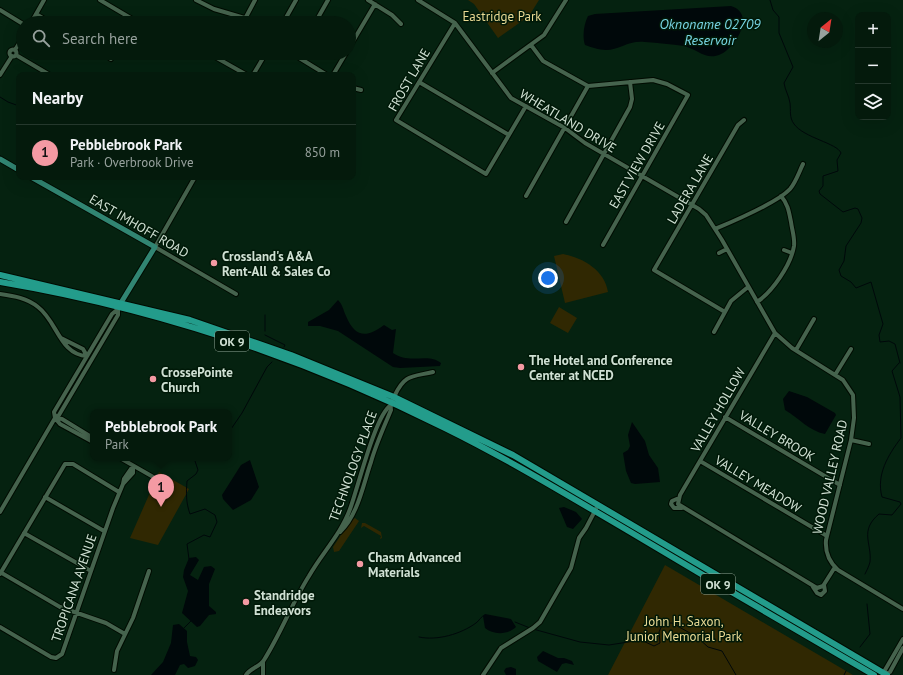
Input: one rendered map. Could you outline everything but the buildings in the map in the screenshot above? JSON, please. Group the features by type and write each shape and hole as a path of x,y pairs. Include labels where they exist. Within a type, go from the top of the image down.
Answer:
{"highway":[{"name":"OK 9","path":"0,275 119,307 259,351 312,370 451,431 543,481 874,675"},
{"name":"OK 9","path":"0,282 190,320 291,354 394,397 513,455 886,675"}],"main road":[{"path":"0,159 16,168"},
{"name":"EAST IMHOFF ROAD","path":"36,180 154,247"},
{"path":"119,307 154,247"}],"street":[{"path":"39,16 36,14 44,0"},
{"path":"100,0 127,16"},
{"path":"196,0 214,9 242,16"},
{"path":"247,16 255,0"},
{"path":"287,16 296,0"},
{"path":"319,16 328,0"},
{"path":"368,0 392,15 401,24"},
{"name":"WHEATLAND DRIVE","path":"418,0 455,23 508,94 565,128 581,141 692,205"},
{"path":"492,73 547,32 566,0"},
{"path":"356,36 375,4"},
{"path":"0,10 16,20"},
{"name":"FROST LANE","path":"455,23 396,120 486,174 509,135"},
{"path":"530,45 544,61 588,86 630,82 632,99 630,107 566,222"},
{"path":"0,75 16,49"},
{"path":"25,60 45,72"},
{"path":"220,60 242,72"},
{"path":"255,72 262,60"},
{"path":"303,60 322,72"},
{"path":"335,72 342,60"},
{"name":"EAST VIEW DRIVE","path":"603,245 688,95 658,81 630,82"},
{"path":"419,82 509,135 526,106"},
{"path":"526,196 588,86"},
{"path":"356,89 361,90"},
{"name":"LADERA LANE","path":"725,312 654,270 738,125 744,120"},
{"path":"715,229 744,216 781,196 794,182 803,164"},
{"path":"154,247 194,180"},
{"path":"757,302 764,298 777,282 792,253 794,239 790,217 786,201 781,196"},
{"name":"WOOD VALLEY ROAD","path":"692,205 706,215 775,333 796,350 843,380 853,395 854,418 851,440 827,536 827,554 835,567"},
{"name":"EAST IMHOFF ROAD","path":"154,247 236,294"},
{"path":"719,254 727,249"},
{"path":"784,250 792,253"},
{"path":"714,332 736,296 748,287"},
{"path":"0,294 22,298 40,308 66,346 78,356 87,356"},
{"path":"90,440 60,424 55,418 54,412 112,314 119,307"},
{"path":"0,512 55,418 60,415 118,315 119,307"},
{"path":"796,350 814,319"},
{"name":"VALLEY HOLLOW","path":"775,333 679,498 672,501 671,504 674,508 682,508 813,587 817,593 821,595 824,591 824,585"},
{"path":"61,338 83,349 87,356"},
{"path":"835,374 851,349"},
{"name":"TECHNOLOGY PLACE","path":"263,675 263,662 300,590 337,536 351,508 371,443 385,408 391,404 399,387 408,378 418,374 433,372"},
{"name":"VALLEY BROOK","path":"725,417 840,485"},
{"path":"55,418 62,419 90,436"},
{"path":"851,440 869,444"},
{"path":"125,461 155,478"},
{"name":"VALLEY MEADOW","path":"700,461 827,536"},
{"path":"119,492 73,464 67,463 63,465 0,573 53,604 106,623 125,634"},
{"name":"TROPICANA AVENUE","path":"0,627 52,657 56,658 63,652 104,531 124,479 133,466"},
{"path":"45,497 104,531"},
{"path":"679,498 678,504 682,508"},
{"path":"483,675 501,648 540,622 571,568 579,538 598,505"},
{"path":"24,533 91,571"},
{"path":"813,587 820,588 824,585 835,567 903,609"},
{"path":"114,670 117,651 134,618 149,571"},
{"path":"886,675 885,670 903,639"},
{"path":"886,675 890,672 903,648"},
{"name":"TECHNOLOGY PLACE","path":"246,675 251,669 263,662"}],"green space":[{"name":"Eastridge Park","path":"468,0 539,0 529,16 498,38 474,4"},
{"path":"563,254 586,262 598,272 603,278 608,292 565,303 554,256"},
{"path":"559,307 577,318 568,333 550,323"},
{"path":"159,472 189,489 158,545 130,538"},
{"path":"355,518 359,521 339,551 334,552 333,547 351,520"},
{"path":"362,523 365,523 381,532 382,538 380,539 381,536 364,526 361,528"},
{"name":"John H. Saxon, Junior Memorial Park","path":"665,565 853,675 608,675"}],"water":[{"name":"Oknoname 02709 Reservoir","path":"731,6 736,8 741,13 743,18 741,31 731,46 719,55 705,55 684,46 645,42 634,42 611,50 603,50 585,45 584,30 587,19 588,16 595,14"},
{"path":"338,300 353,329 357,332 367,334 384,325 392,330 396,329 393,353 412,359 430,358 441,363 440,366 393,367 338,331 320,326 308,326 308,322 329,310"},
{"path":"789,391 807,397 835,413 836,415 825,434 809,427 785,410 783,399"},
{"path":"632,422 645,441 649,455 658,468 660,482 631,483 626,471 623,453 628,450 630,446 628,435"},
{"path":"250,460 259,487 251,500 233,510 223,499 222,495 241,465"},
{"path":"564,507 576,512 582,519 573,529 567,527 559,508"},
{"path":"196,557 199,560 190,575 198,580 204,567 211,566 215,569 209,584 209,606 216,612 216,614 209,615 200,626 197,627 182,613 188,591 183,577 184,570 189,558"},
{"path":"485,614 511,619 516,627 505,633 492,632 485,628 483,616"},
{"path":"179,624 187,631 187,642 190,656 196,657 198,660 195,666 188,668 184,664 180,665 175,675 151,675 163,662 171,643 173,625"},
{"path":"543,651 558,658 564,658 572,661 574,665 566,663 562,664 557,672 538,661 537,657"},
{"path":"511,667 516,669 516,675 506,675 504,671 506,668"}],"waterway":[{"path":"770,0 773,10 779,17 779,33 793,67 784,83 789,100 792,121 805,133 833,146 841,153 837,160 838,171 823,176 823,186 819,191 820,194 843,212 855,208 858,209 862,218 861,223 846,246 844,261 839,270 841,276 851,282 856,288 871,282 883,324 879,335 880,342 889,341 895,344 900,363"},
{"path":"0,97 16,105"},
{"path":"265,315 265,331"},
{"path":"265,335 285,345 284,347"},
{"path":"232,428 242,413 267,367 272,362"},
{"path":"865,574 870,562 868,537 869,526 879,514 892,515 901,504 900,502 882,497 881,489 884,466 901,438 900,397 892,371 899,363"},
{"path":"189,559 187,544 204,535 210,537 217,522 215,515 205,509 190,514 186,494 187,481 196,474 198,470 195,461"},
{"path":"860,647 870,634 867,604"},
{"path":"419,637 433,638 449,636 470,627 485,615"},
{"path":"184,628 191,621"},
{"path":"515,622 530,628"},
{"path":"533,629 580,642 609,645 641,640 654,646 660,643 659,632 663,623 672,623 697,637 708,647 722,651 736,675"},
{"path":"844,675 846,671"}],"place":[{"name":"Crossland's A&A Rent-All & Sales Co","path":"214,263"},
{"name":"The Hotel and Conference Center at NCED","path":"521,367"},
{"name":"CrossePointe Church","path":"153,379"},
{"name":"Pebblebrook Park","path":"161,507"},
{"name":"Chasm Advanced Materials","path":"360,564"},
{"name":"Standridge Endeavors","path":"246,602"}]}
